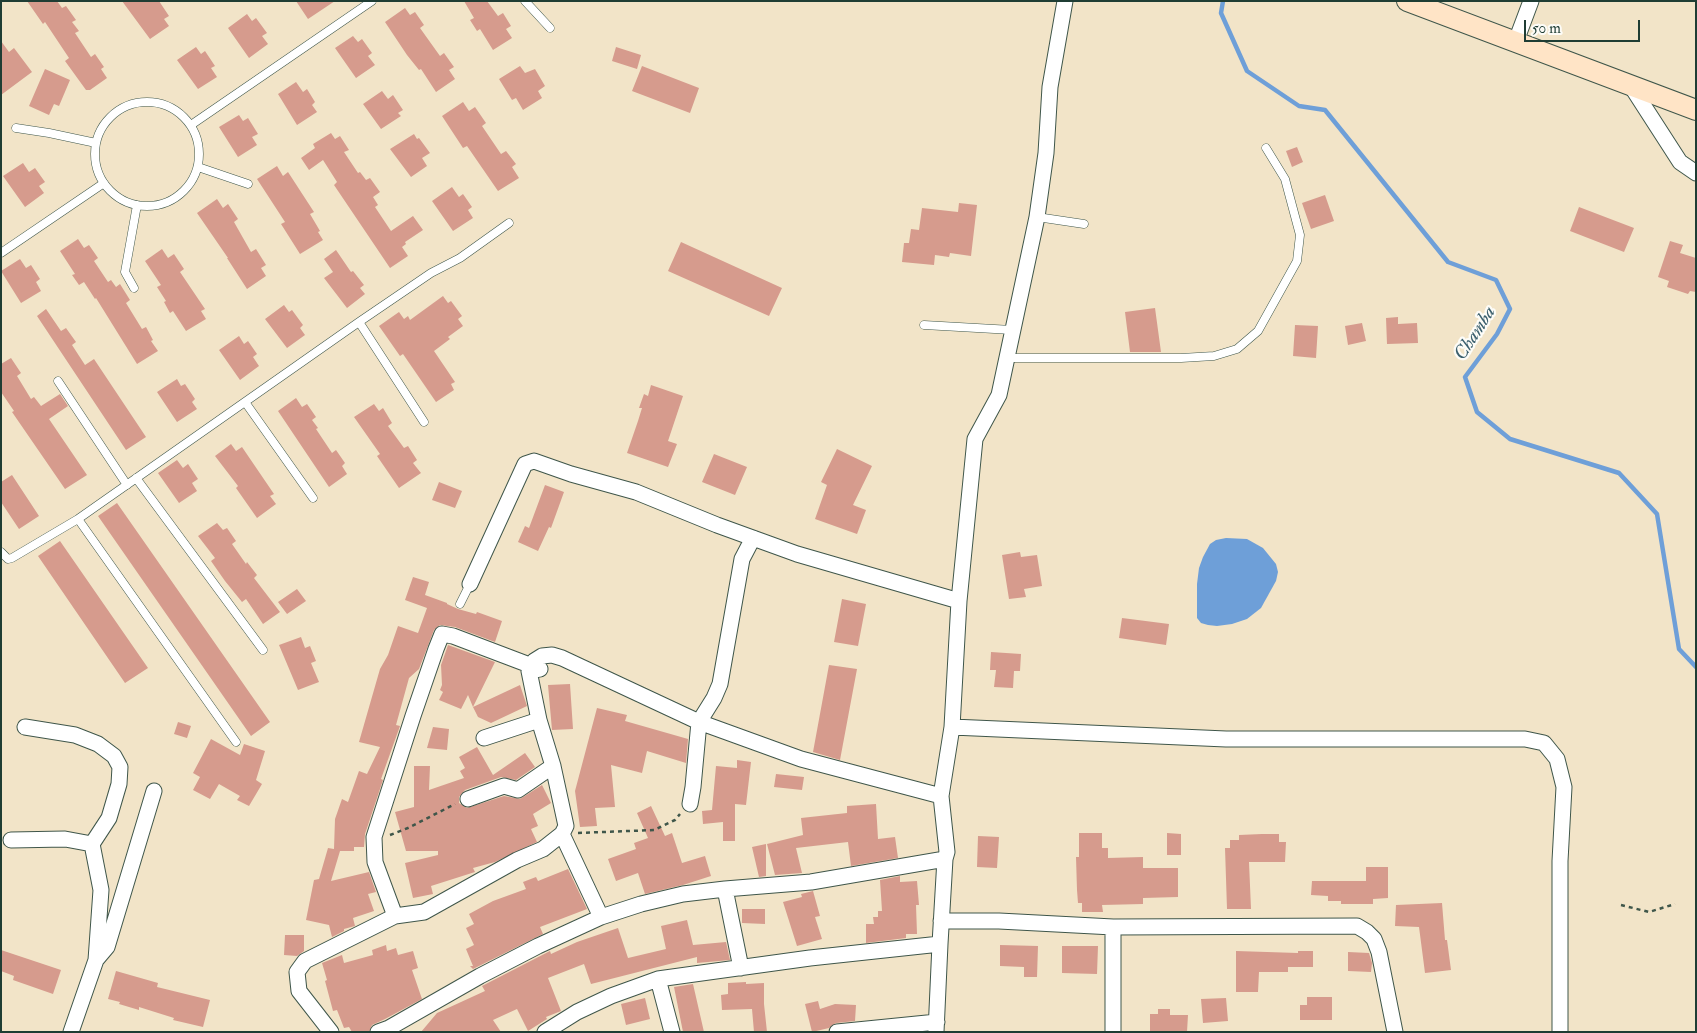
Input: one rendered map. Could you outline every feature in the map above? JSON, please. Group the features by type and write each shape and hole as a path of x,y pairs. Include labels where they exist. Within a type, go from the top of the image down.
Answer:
{"main road":[{"path":"1407,1 1696,110"}],"street":[{"path":"837,1032 937,1027 941,921 947,852 941,796 952,727 958,601 975,439 999,395 1037,217 1046,153 1050,87 1065,1"},
{"path":"1516,42 1531,1"},
{"path":"1631,86 1680,162 1696,173"},
{"path":"470,584 525,464 534,461 571,474 636,492 717,525 797,554 958,601"},
{"path":"690,804 699,722 714,698 720,684 742,559 753,538"},
{"path":"395,916 375,862 374,837 442,634 453,636 540,669"},
{"path":"540,669 534,661 542,656 552,655 562,658 699,722 801,759 941,796"},
{"path":"331,1032 299,991 298,972 305,961 395,916 424,912 517,860 543,849 562,834 566,826 553,766 539,720 529,671 540,669"},
{"path":"484,738 539,720"},
{"path":"25,727 75,735 98,744 114,756 120,767 119,784 109,818 92,844 101,890 96,960 71,1032"},
{"path":"952,727 1226,739 1525,739 1544,744 1557,759 1564,787 1560,861 1560,1032"},
{"path":"468,799 504,786 518,790 553,766"},
{"path":"96,960 107,947 154,791"},
{"path":"562,834 601,917"},
{"path":"11,840 65,839 92,844"},
{"path":"378,1032 389,1028 480,976 538,946 601,917 641,904 683,894 811,882 945,859"},
{"path":"724,889 741,968"},
{"path":"941,921 999,921 1113,927 1357,926 1374,939 1379,952 1395,1032"},
{"path":"1113,927 1113,1032"},
{"path":"545,1032 577,1012 611,996 658,979 810,958 940,944"},
{"path":"658,979 672,1032"}],"lane":[{"path":"191,125 372,1"},
{"path":"526,1 550,28"},
{"path":"152,102 167,106 180,114 191,125 197,138 200,152 198,167 192,181 181,193 168,201 153,206 137,205 124,201 104,184 98,171 95,157 96,144 101,129 110,117 123,108 137,103 152,102"},
{"path":"16,128 49,133 96,144"},
{"path":"1006,358 1181,358 1214,356 1237,349 1258,331 1297,261 1300,235 1285,179 1266,148"},
{"path":"198,167 248,184"},
{"path":"1,253 104,184"},
{"path":"134,288 125,272 137,205"},
{"path":"1037,217 1084,224"},
{"path":"1,552 8,559 12,558 78,519 359,322 431,273 460,258 509,223"},
{"path":"359,322 424,422"},
{"path":"924,325 1012,330"},
{"path":"58,381 127,485"},
{"path":"246,402 313,498"},
{"path":"136,478 263,650"},
{"path":"78,519 236,742"},
{"path":"460,604 470,584"}],"path":[{"path":"374,837 408,828 468,799"},
{"path":"562,834 654,830 674,820 690,804"},
{"path":"1621,905 1649,912 1675,904"}],"water":[{"path":"1226,538 1247,539 1263,548 1276,564 1278,572 1276,581 1261,608 1247,619 1232,624 1208,625 1201,623 1197,618 1199,568 1210,544 1216,540"}],"building":[{"path":"27,1 57,1 62,8 66,6 76,20 72,22 79,31 75,33 91,57 95,54 104,67 101,69 107,78 90,90 86,90 65,61 69,58 45,22 43,24"},
{"path":"122,1 159,1 169,16 164,19 169,26 150,39"},
{"path":"296,1 335,1 308,19"},
{"path":"464,1 487,1 498,16 503,13 511,26 506,29 512,38 493,50 480,29 477,31 470,20 474,18"},
{"path":"405,8 410,15 415,12 424,25 420,28 440,56 444,53 454,67 449,70 455,79 436,92 421,69 419,70 407,55 385,22"},
{"path":"247,14 252,21 256,18 267,33 262,36 268,44 249,58 228,28"},
{"path":"353,36 358,42 362,39 372,53 368,56 375,65 356,78 335,48"},
{"path":"1,41 9,52 14,48 32,72 1,95"},
{"path":"196,47 201,54 205,51 215,66 211,68 217,77 198,89 177,60"},
{"path":"616,47 641,55 637,69 612,61"},
{"path":"520,66 525,73 535,69 545,86 538,91 542,98 523,110 516,98 512,100 499,79"},
{"path":"642,66 699,88 690,113 632,91"},
{"path":"45,69 70,80 59,106 54,104 49,115 29,106"},
{"path":"296,82 303,92 307,89 315,102 312,105 317,112 297,125 278,94"},
{"path":"382,91 388,99 393,95 403,110 398,113 401,116 381,129 363,104"},
{"path":"463,102 469,111 475,107 486,123 482,126 501,154 506,151 516,164 512,167 519,178 498,191 467,146 463,148 442,116"},
{"path":"239,115 243,121 248,118 258,134 252,137 257,145 238,157 219,127"},
{"path":"331,133 335,139 340,136 349,150 344,152 358,173 360,172 366,180 370,178 380,192 373,197 378,205 375,207 391,231 413,216 423,230 405,242 406,244 402,247 408,256 390,268 334,185 337,182 323,160 309,170 301,158 315,148 313,144"},
{"path":"414,134 430,153 422,158 427,166 411,177 390,149"},
{"path":"1297,147 1303,162 1292,167 1286,151"},
{"path":"23,163 29,172 35,168 45,182 39,186 44,193 25,207 3,176"},
{"path":"277,166 283,176 288,172 314,212 310,214 323,240 300,254 281,224 285,222 257,179"},
{"path":"452,187 459,197 463,194 472,207 468,210 473,218 453,231 432,201"},
{"path":"1325,195 1334,221 1311,229 1302,203"},
{"path":"217,199 223,208 228,204 238,219 234,222 251,252 256,249 266,265 261,268 266,276 247,289 197,213"},
{"path":"959,203 977,205 971,256 950,253 949,257 935,255 934,265 902,262 904,243 909,243 911,229 919,230 922,208 958,212"},
{"path":"1579,207 1634,228 1624,252 1570,231"},
{"path":"78,239 84,248 89,245 98,258 94,261 108,282 111,280 116,287 120,284 130,300 126,303 142,329 146,327 153,340 151,341 158,351 137,364 96,298 84,282 79,285 72,275 75,274 60,251"},
{"path":"1670,241 1683,245 1680,253 1696,258 1696,292 1690,291 1688,294 1667,287 1669,281 1658,277"},
{"path":"681,242 782,288 769,316 668,271"},
{"path":"162,249 168,258 174,254 184,269 180,272 205,309 201,311 206,319 186,331 173,311 170,313 164,302 166,301 157,287 161,285 145,261"},
{"path":"336,250 351,272 353,271 364,285 360,288 365,294 347,308 324,278 333,272 324,259"},
{"path":"20,259 26,268 31,265 40,279 36,282 41,291 21,303 1,271"},
{"path":"443,296 448,303 451,301 462,316 458,319 463,326 434,351 455,382 451,384 454,390 436,402 403,354 400,356 379,326 399,312 404,319 408,316 410,320"},
{"path":"284,305 289,312 292,310 303,325 300,328 305,335 287,348 265,319"},
{"path":"1155,308 1161,352 1130,352 1125,312"},
{"path":"46,309 61,331 66,328 76,342 72,345 85,365 94,359 146,437 126,450 37,316"},
{"path":"1398,317 1398,324 1417,323 1418,343 1387,344 1386,318"},
{"path":"1362,323 1366,341 1348,345 1345,326"},
{"path":"1295,325 1318,326 1316,358 1293,356"},
{"path":"239,336 244,344 248,341 257,354 253,357 259,366 240,380 219,350"},
{"path":"11,358 21,373 17,376 31,399 34,397 41,406 60,394 68,406 49,419 87,475 65,489 12,412 14,411 1,392 1,364"},
{"path":"177,379 181,386 185,384 195,399 192,402 197,409 177,422 157,392"},
{"path":"651,385 683,396 668,441 677,444 668,467 627,453 642,408 639,408 644,394 648,396"},
{"path":"296,398 302,407 307,404 316,417 312,420 318,428 316,429 332,453 336,450 345,463 342,466 347,474 329,487 278,411"},
{"path":"374,404 379,411 383,408 392,423 388,426 404,448 408,446 417,460 413,463 421,473 399,488 377,456 380,454 354,417"},
{"path":"231,444 236,451 242,447 274,494 270,496 276,504 257,518 236,488 238,486 215,456"},
{"path":"837,449 872,466 853,505 866,510 857,534 815,519 827,485 821,482"},
{"path":"714,454 747,467 735,495 702,482"},
{"path":"177,460 183,468 188,464 198,479 192,483 197,491 179,503 158,473"},
{"path":"12,475 39,516 19,529 1,502 1,482"},
{"path":"439,482 462,491 455,508 432,500"},
{"path":"545,485 564,492 551,528 549,527 538,551 518,542 525,526 529,528"},
{"path":"117,503 270,722 251,736 98,516"},
{"path":"217,523 223,530 227,528 236,541 232,544 246,564 247,562 257,575 254,578 280,612 263,624 246,599 242,602 225,581 211,561 215,558 198,536"},
{"path":"60,541 148,668 125,683 38,556"},
{"path":"1020,552 1021,557 1037,555 1042,586 1024,589 1026,597 1009,599 1002,555"},
{"path":"413,577 429,582 425,595 458,609 476,614 477,612 502,621 495,642 455,627 440,625 434,630 419,669 409,678 396,725 400,726 381,779 383,780 365,834 364,847 354,847 354,851 340,851 331,881 369,872 376,892 368,894 374,911 353,918 355,926 344,929 344,931 332,937 329,925 306,920 314,880 319,879 328,848 334,849 335,819 342,799 348,802 359,771 367,774 380,747 359,742 380,669 388,655 398,626 418,633 427,608 405,600"},
{"path":"297,589 306,601 287,614 278,602"},
{"path":"842,599 866,604 858,646 834,642"},
{"path":"1122,618 1169,624 1166,645 1119,638"},
{"path":"301,637 305,648 310,646 316,661 311,663 319,682 298,690 279,645"},
{"path":"448,645 495,662 473,707 468,695 461,709 439,700 443,692 440,690 442,685 441,665"},
{"path":"991,652 1021,654 1020,671 1014,671 1013,688 994,687 996,670 990,670"},
{"path":"829,665 857,669 840,760 813,752"},
{"path":"570,684 573,729 552,730 548,685"},
{"path":"520,685 527,706 491,723 478,717 473,707"},
{"path":"597,708 627,715 625,721 688,739 686,763 647,751 642,773 611,765 615,807 595,808 597,826 580,827 575,791"},
{"path":"178,722 191,726 187,738 174,734"},
{"path":"433,727 449,729 447,750 427,748"},
{"path":"211,739 240,755 244,744 265,751 256,780 262,784 249,806 237,800 240,796 219,784 210,799 193,790 200,777 193,773"},
{"path":"477,747 493,775 525,753 535,767 516,780 501,777 465,790 459,797 459,803 467,808 504,796 520,799 542,785 551,803 533,814 538,826 531,829 537,842 495,862 473,868 475,872 431,886 433,894 413,898 405,863 438,855 438,851 406,851 395,812 414,807 414,766 430,766 429,790 464,778 460,771 465,768 459,757"},
{"path":"737,760 751,762 746,805 735,804 735,841 723,841 723,822 703,824 702,811 712,810 716,766 737,768"},
{"path":"776,774 804,777 802,790 774,787"},
{"path":"876,804 878,839 895,837 898,858 851,866 848,842 796,848 802,873 775,875 767,844 803,835 801,818 847,813 847,806"},
{"path":"651,806 665,836 672,833 682,863 705,856 711,876 645,894 638,873 616,881 608,859 636,849 634,843 648,838 637,813"},
{"path":"1079,833 1102,833 1102,848 1108,848 1108,858 1143,857 1143,868 1178,868 1178,897 1143,898 1143,904 1102,905 1103,912 1082,912 1082,903 1078,903 1077,890 1076,857 1079,857"},
{"path":"1167,833 1181,834 1181,855 1167,855"},
{"path":"1279,834 1279,842 1286,842 1285,862 1249,862 1251,909 1227,909 1225,848 1230,848 1230,840 1239,840 1239,835"},
{"path":"978,836 999,837 997,868 977,867"},
{"path":"766,844 766,876 759,877 752,847"},
{"path":"1366,867 1388,867 1388,898 1373,899 1373,904 1341,904 1341,901 1328,901 1328,896 1311,895 1312,881 1366,881"},
{"path":"568,869 587,909 540,927 543,934 473,969 470,966 473,966 466,949 474,945 466,928 474,924 469,914 493,901 526,889 523,882 536,877 538,881"},
{"path":"900,876 900,882 917,881 919,905 916,905 917,934 906,934 906,938 866,943 866,924 874,924 873,917 878,917 878,911 882,911 880,880"},
{"path":"813,891 820,916 815,917 822,939 797,946 783,902 802,897 801,894"},
{"path":"1442,903 1445,940 1447,940 1451,970 1425,973 1419,927 1395,926 1396,905"},
{"path":"742,909 765,909 765,924 742,923"},
{"path":"687,920 693,945 726,942 730,960 697,963 697,957 591,984 584,964 548,978 561,1011 546,1017 547,1019 528,1031 517,1009 493,1020 501,1032 421,1032 437,1013 485,991 482,986 550,951 551,954 577,942 618,928 628,958 666,949 661,926"},
{"path":"285,935 304,935 304,951 297,956 284,955"},
{"path":"386,945 387,951 396,948 398,955 413,951 418,968 412,970 422,999 372,1025 369,1032 352,1032 349,1027 344,1028 337,1010 333,1011 322,963 342,955 344,963 373,955 372,950"},
{"path":"1000,945 1038,946 1037,977 1024,977 1024,967 1000,966"},
{"path":"1062,946 1098,946 1097,974 1062,973"},
{"path":"1,950 61,970 53,994 13,980 14,976 1,971"},
{"path":"1236,951 1298,953 1298,951 1313,951 1313,967 1288,967 1288,972 1259,972 1258,992 1236,992"},
{"path":"1348,952 1369,953 1372,963 1371,972 1348,971"},
{"path":"116,971 158,983 157,987 210,1000 203,1027 173,1020 174,1018 139,1007 139,1010 108,999"},
{"path":"746,982 746,984 764,983 767,1032 754,1032 752,1009 722,1010 721,995 728,994 728,983"},
{"path":"693,984 704,1032 683,1032 674,987"},
{"path":"1307,997 1332,997 1332,1020 1300,1020 1300,1005 1307,1005"},
{"path":"645,998 650,1019 626,1025 621,1004"},
{"path":"1226,998 1228,1021 1203,1023 1201,999"},
{"path":"818,1001 820,1009 835,1004 856,1005 855,1021 836,1023 829,1028 812,1032 805,1004"},
{"path":"1158,1009 1170,1009 1170,1015 1188,1015 1187,1032 1150,1032 1150,1014 1158,1014"}],"waterway":[{"name":"Chamba","path":"1223,1 1221,13 1247,71 1299,106 1325,110 1448,262 1496,280 1510,309 1497,334 1465,377 1477,412 1510,439 1619,473 1657,514 1679,649 1696,667"}]}
